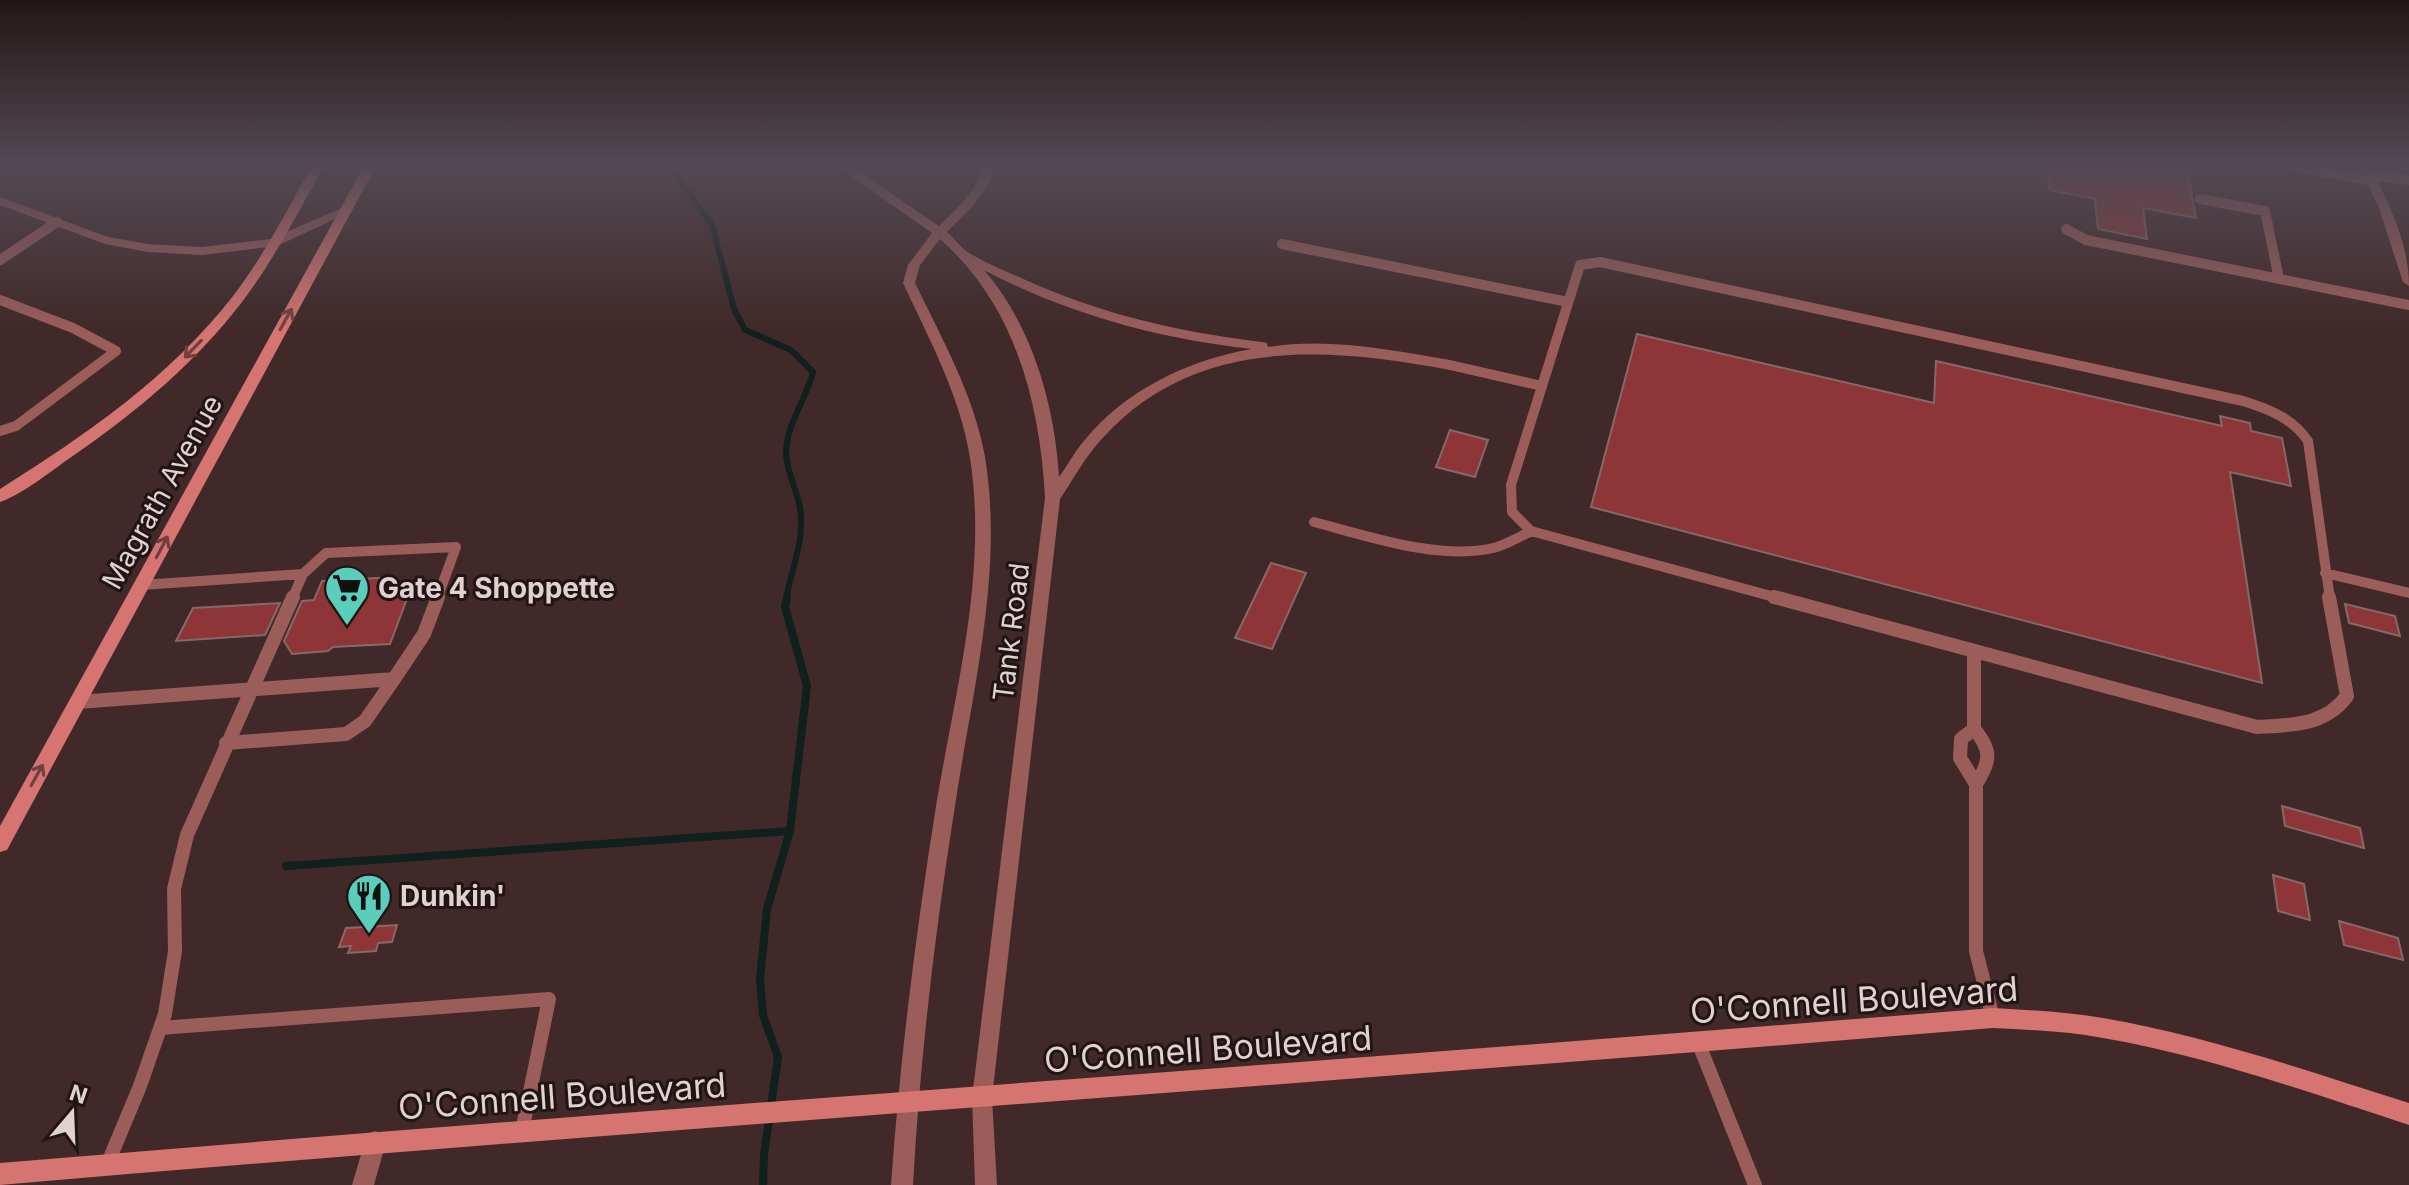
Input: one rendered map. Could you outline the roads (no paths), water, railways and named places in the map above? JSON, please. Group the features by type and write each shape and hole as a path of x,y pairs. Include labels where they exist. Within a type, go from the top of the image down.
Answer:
{"street":[{"path":"0,496 80,444 163,377 232,306 286,221"},
{"path":"57,222 105,240 148,248 202,251 273,243 323,221"},
{"name":"Magrath Avenue","path":"0,844 340,221"},
{"name":"Tank Road","path":"924,221 963,254 991,290 1022,346 1041,398 1049,437 1053,498 982,1098 986,1185"},
{"path":"902,1185 906,1103 921,961 982,573 980,474 972,430 956,386 909,283 911,268 919,254 949,221"},
{"path":"2387,221 2409,282"},
{"path":"963,254 1048,297 1105,317 1204,339 1287,348 1375,351 1450,365"},
{"path":"1053,498 1083,448 1132,401 1179,375 1207,365 1287,348"},
{"name":"O'Connell Boulevard","path":"0,1174 375,1142 982,1098 1993,1018 2074,1021 2137,1032 2409,1114"},
{"path":"363,1185 375,1142"}],"lane":[{"path":"2267,221 2279,279"},
{"path":"0,260 57,222"},
{"path":"2066,229 2086,240 2409,305"},
{"path":"1282,244 1568,302"},
{"path":"1616,263 2267,409 2302,429 2308,441 2325,573 2347,696 2339,711 2315,721 2257,727 1531,531 1512,517 1508,504 1568,302 1580,265 1616,263"},
{"path":"0,300 73,328 116,351 16,426 0,431"},
{"path":"1450,365 1542,386"},
{"path":"1314,522 1381,540 1463,549 1493,548 1531,531"},
{"path":"107,1165 160,1028 175,951 174,889 195,810 303,574 326,553 456,547 424,634 365,721 346,734 226,743"},
{"path":"2325,573 2409,593"},
{"path":"141,585 303,574"},
{"path":"1974,651 1974,729 1986,743 1988,764 1987,772 1976,784"},
{"path":"77,702 394,679"},
{"path":"1974,729 1964,734 1960,758 1976,784 1976,951 1993,1018"},
{"path":"160,1028 549,999 522,1131"},
{"path":"1698,1042 1755,1185"}],"waterway":[{"path":"709,221 734,309 745,330 791,350 813,372 787,443 787,461 799,501 801,520 786,599"},
{"path":"787,597 785,607 807,686 790,831"},
{"path":"286,866 790,831"},
{"path":"763,1185 764,1155 778,1057 763,1015 760,979 767,909 790,831"}],"place":[{"name":"Gate 4 Shoppette","path":"347,627"},
{"name":"Dunkin'","path":"369,935"}]}
